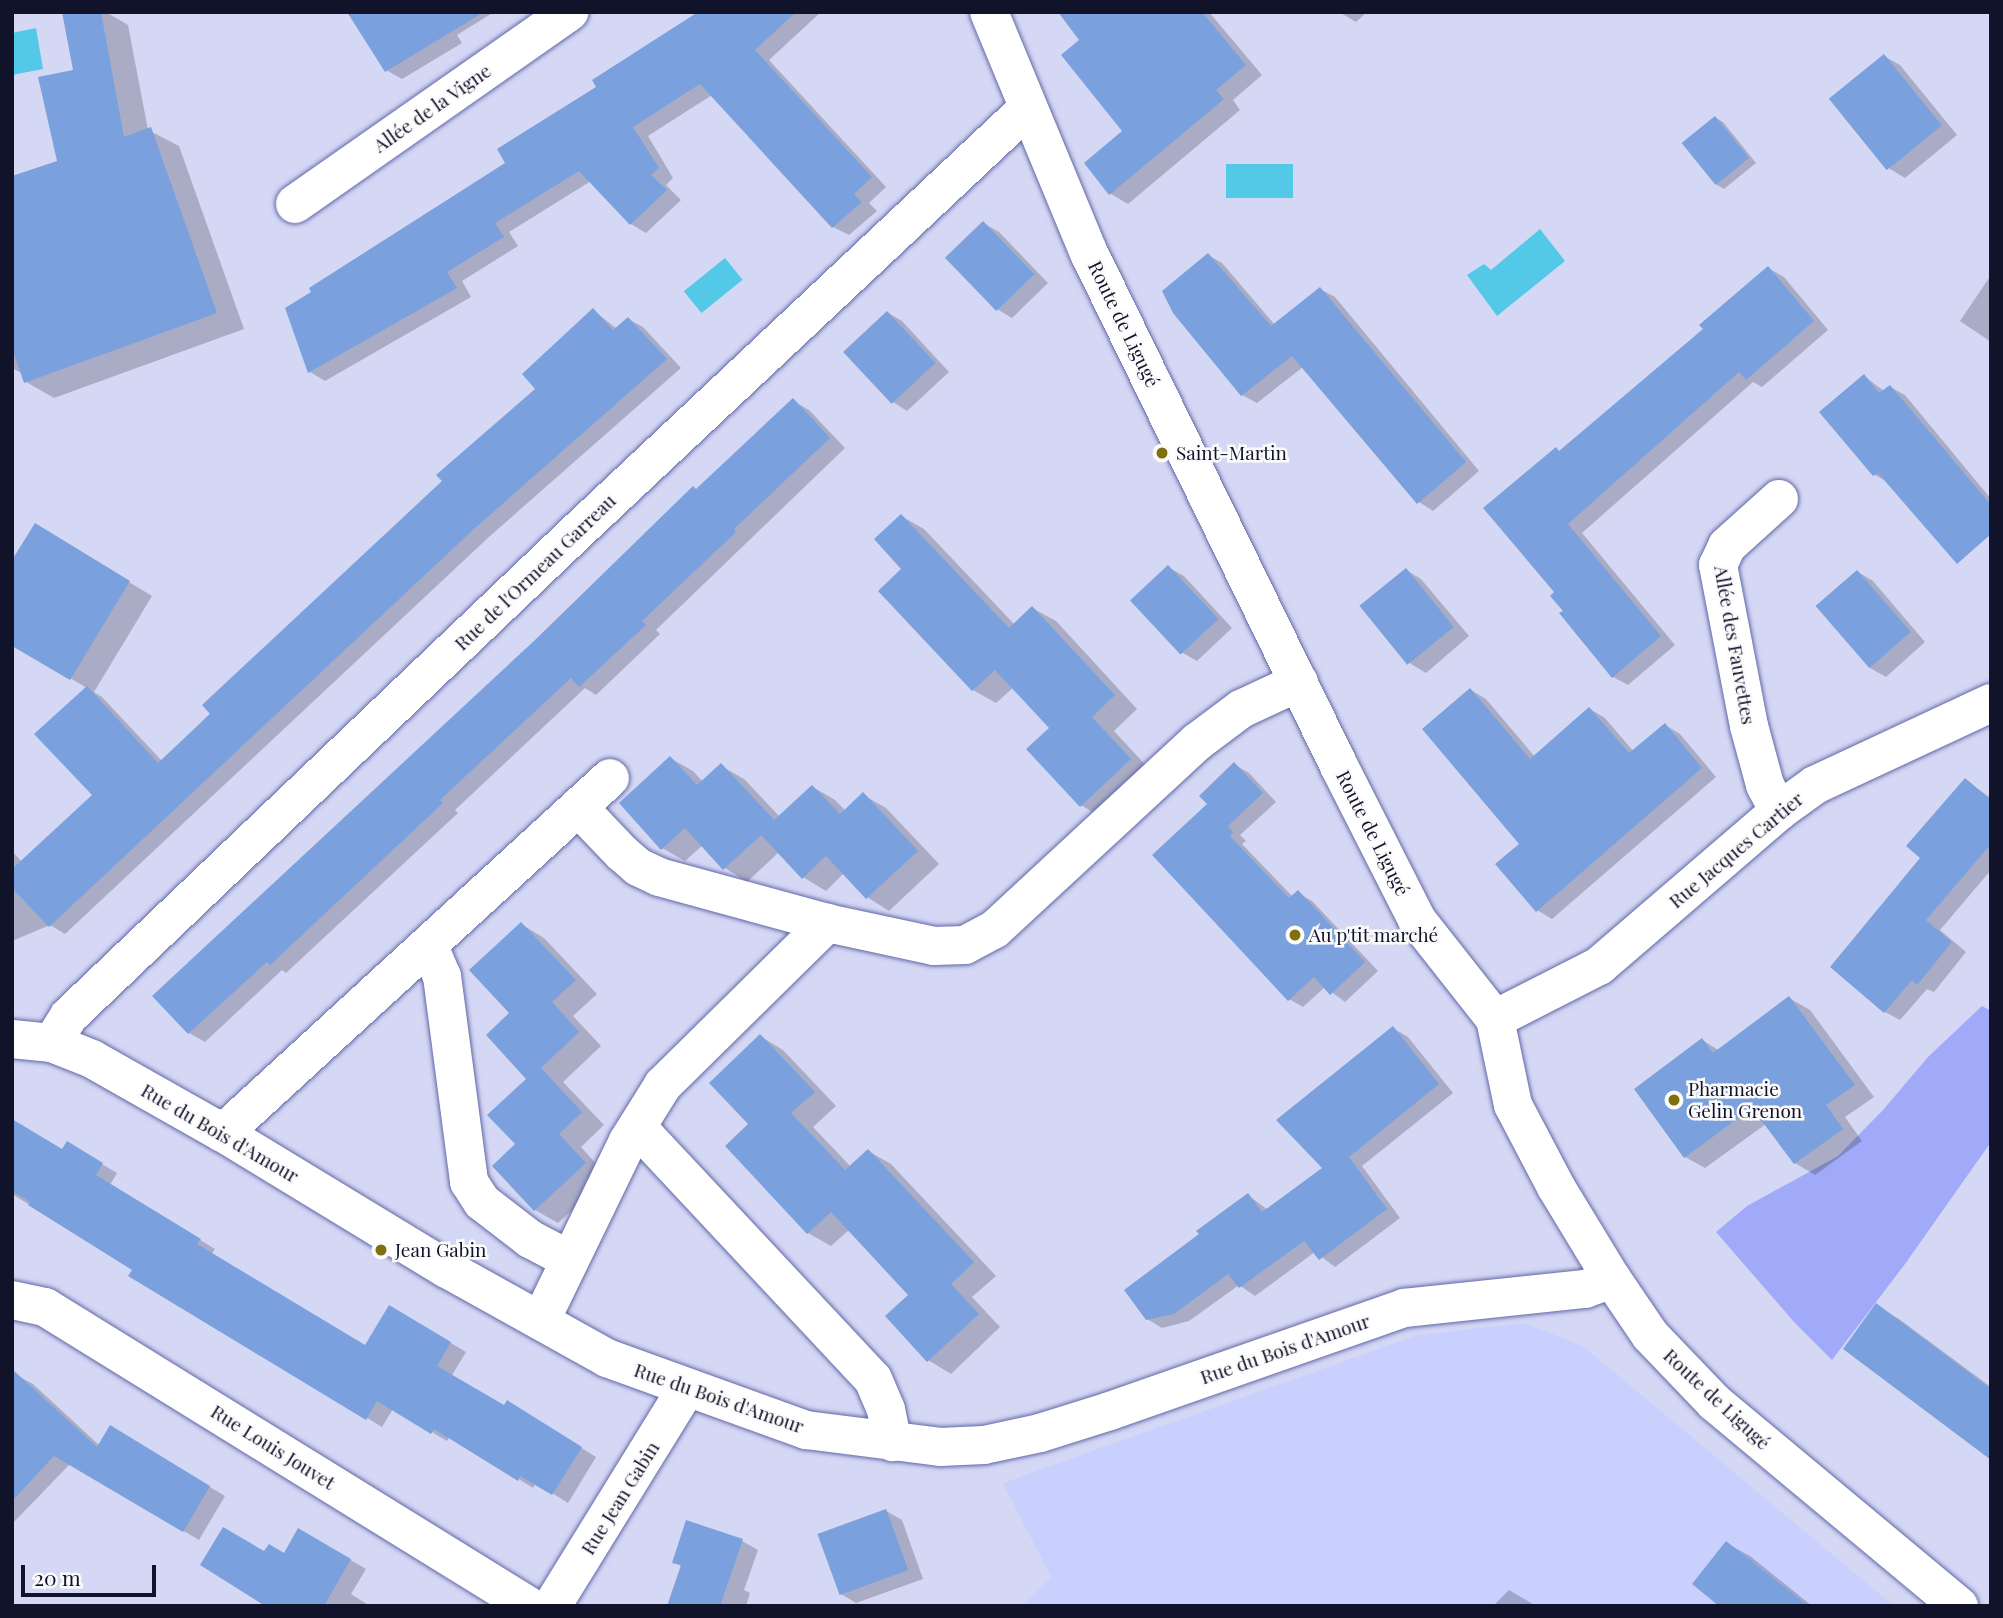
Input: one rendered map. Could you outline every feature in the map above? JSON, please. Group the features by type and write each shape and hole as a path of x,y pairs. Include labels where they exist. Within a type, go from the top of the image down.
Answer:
{"street":[{"name":"Allée de la Vigne","path":"295,204 569,12"},
{"name":"Route de Ligugé","path":"989,12 1089,253 1417,920 1495,1019 1513,1105 1556,1187 1650,1335 1714,1402 1959,1606"},
{"name":"Rue de l'Ormeau Garreau","path":"52,1043 69,1016 592,517 1027,108"},
{"name":"Allée des Fauvettes","path":"1779,499 1727,546 1718,565 1749,726 1765,785 1779,811"},
{"path":"578,807 621,853 638,867 659,877 827,923 934,946 965,945 995,929 1197,741 1241,709 1298,682"},
{"name":"Rue Jacques Cartier","path":"1495,1019 1599,966 1779,811 1815,785 1991,703"},
{"path":"223,1133 610,778"},
{"path":"541,1320 637,1127 663,1085 827,923"},
{"path":"429,946 442,975 469,1182 482,1202 530,1239 570,1260"},
{"name":"Rue du Bois d'Amour","path":"12,1039 52,1043 92,1059 223,1133 447,1269 607,1358 686,1389 806,1430 940,1447 984,1445 1040,1433 1405,1308 1585,1289 1612,1279"},
{"path":"637,1127 873,1379 886,1410 892,1442"},
{"name":"Rue Louis Jouvet","path":"12,1300 45,1307 528,1606"},
{"name":"Rue Jean Gabin","path":"552,1606 686,1389"}],"shaded area":[{"path":"36,28 43,69 12,75 12,33"},
{"path":"1226,164 1293,164 1293,198 1226,198"},
{"path":"1540,229 1565,261 1497,316 1467,275 1484,264 1491,270"},
{"path":"725,258 743,280 701,313 684,291"},
{"path":"1982,1006 1991,1011 1991,1142 1905,1264 1832,1360 1794,1322 1716,1232 1747,1206 1838,1156 1883,1110 1928,1057"},
{"path":"1524,1323 1583,1346 1894,1606 1022,1606 1051,1577 1003,1483 1418,1335"}],"building":[{"path":"62,12 101,12 124,137 151,127 217,313 24,383 12,348 12,176 57,161 38,77 73,70"},
{"path":"347,12 484,12 385,72"},
{"path":"698,12 796,12 755,50 872,177 854,194 862,202 832,228 700,84 633,127 659,168 651,175 667,190 630,225 579,171 495,223 504,237 447,272 457,288 308,373 285,308 311,292 309,288 505,163 497,149 596,87 592,80"},
{"path":"1058,12 1202,12 1246,65 1216,90 1224,99 1109,195 1084,163 1122,131 1061,55 1079,40"},
{"path":"1884,54 1942,125 1887,170 1829,99"},
{"path":"1715,116 1749,158 1716,185 1682,143"},
{"path":"983,221 1034,274 996,311 945,258"},
{"path":"1208,253 1271,326 1320,287 1466,462 1417,504 1292,356 1241,396 1173,313 1162,291"},
{"path":"1768,266 1814,321 1746,380 1739,372 1568,524 1661,636 1612,678 1559,613 1563,611 1550,596 1554,592 1483,508 1556,447 1559,451 1703,329 1699,325"},
{"path":"593,308 613,330 628,317 667,359 475,528 49,927 12,888 12,869 92,795 34,734 87,686 158,763 210,714 202,705 442,481 436,475 535,389 522,374"},
{"path":"887,311 935,363 892,404 843,352"},
{"path":"1864,374 1879,393 1890,385 1991,505 1991,534 1957,564 1878,473 1873,476 1819,412"},
{"path":"793,398 830,438 642,621 646,625 579,687 571,678 440,800 443,803 270,965 267,962 188,1034 152,996 535,640 693,486 696,489"},
{"path":"901,514 1009,628 1032,606 1115,695 1092,717 1131,759 1080,807 1026,749 1049,728 995,670 972,691 878,591 901,569 874,539"},
{"path":"35,523 130,581 70,680 12,646 12,560"},
{"path":"1168,565 1218,619 1180,655 1130,600"},
{"path":"1406,568 1454,627 1407,665 1359,606"},
{"path":"1857,570 1911,632 1869,668 1815,606"},
{"path":"1470,688 1530,759 1589,707 1629,753 1665,723 1702,768 1536,912 1495,864 1519,844 1422,729"},
{"path":"670,756 697,785 721,763 774,820 812,785 840,814 863,792 918,851 866,899 826,856 802,879 761,835 723,870 685,828 661,850 619,803"},
{"path":"1234,762 1263,793 1228,826 1233,832 1230,836 1289,898 1298,890 1365,962 1330,995 1314,977 1288,1001 1152,855 1207,804 1199,796"},
{"path":"1965,778 1991,800 1991,844 1926,920 1952,942 1917,985 1912,980 1884,1013 1830,967 1920,858 1906,846"},
{"path":"521,922 576,980 552,1002 579,1032 541,1068 582,1112 559,1134 586,1163 534,1211 492,1166 515,1144 487,1115 526,1079 486,1035 509,1013 469,970"},
{"path":"1789,996 1855,1085 1826,1105 1843,1129 1794,1164 1752,1108 1684,1158 1634,1089 1702,1038 1713,1053"},
{"path":"1393,1026 1439,1084 1349,1157 1387,1209 1319,1260 1304,1241 1239,1288 1228,1274 1174,1314 1146,1320 1124,1290 1199,1234 1196,1231 1248,1193 1262,1212 1322,1168 1276,1120"},
{"path":"760,1034 815,1092 791,1113 845,1170 868,1149 974,1262 951,1284 979,1314 927,1362 885,1316 908,1295 831,1212 807,1234 725,1146 748,1124 709,1083"},
{"path":"12,1119 62,1149 67,1141 103,1163 96,1175 201,1239 197,1244 365,1345 389,1305 451,1342 437,1366 504,1405 507,1400 582,1447 552,1495 520,1476 518,1481 434,1429 431,1434 377,1401 366,1420 128,1276 132,1270 28,1205 30,1202 12,1191"},
{"path":"1876,1303 1991,1389 1991,1460 1843,1349"},
{"path":"12,1369 97,1447 110,1425 210,1486 183,1532 54,1456 12,1501"},
{"path":"886,1509 908,1570 840,1595 817,1534"},
{"path":"686,1520 743,1539 720,1606 667,1606 681,1565 672,1563"},
{"path":"223,1527 264,1551 269,1544 284,1553 298,1528 351,1559 324,1606 265,1606 200,1565"},
{"path":"1726,1541 1808,1606 1719,1606 1692,1584"}],"place":[{"name":"Saint-Martin","path":"1162,453"},
{"name":"Au p'tit marché","path":"1295,935"},
{"name":"Pharmacie Gelin Grenon","path":"1674,1100"},
{"name":"Jean Gabin","path":"381,1250"}]}
